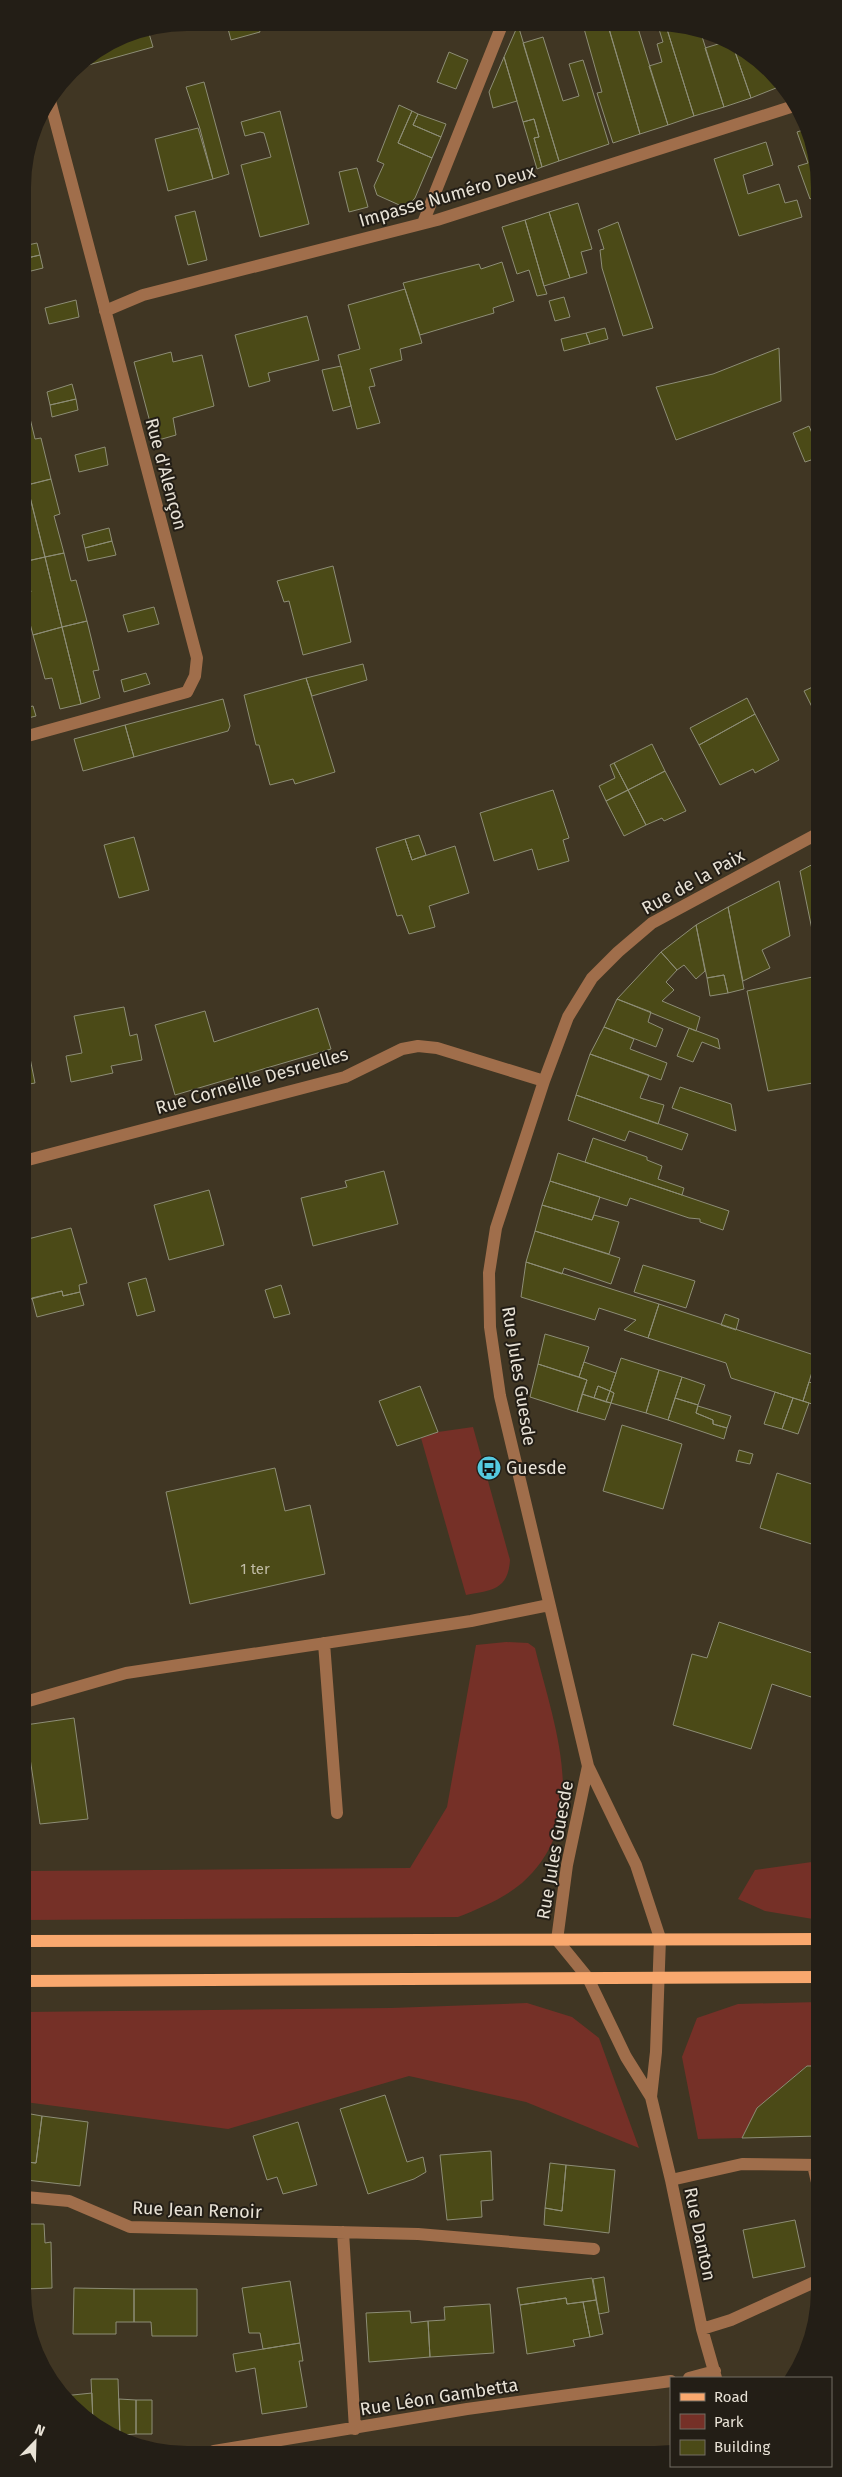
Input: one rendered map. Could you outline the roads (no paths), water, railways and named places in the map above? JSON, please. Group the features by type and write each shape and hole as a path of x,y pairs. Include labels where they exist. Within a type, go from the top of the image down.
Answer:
{"main road":[{"path":"31,1941 810,1939"},
{"path":"31,1981 810,1977"}],"street":[{"path":"424,223 499,31"},
{"name":"Impasse Numéro Deux","path":"105,311 143,295 424,223 789,108"},
{"name":"Rue d'Alençon","path":"32,735 187,692 195,676 197,658 52,110"},
{"name":"Rue de la Paix","path":"544,1082 568,1017 592,978 618,952 652,923 811,837"},
{"name":"Rue Corneille Desruelles","path":"32,1159 345,1076 402,1049 418,1046 437,1048 544,1082"},
{"name":"Rue Jules Guesde","path":"544,1082 496,1228 489,1274 490,1327 500,1396 588,1766 636,1865 660,1938 659,1977"},
{"path":"31,1700 126,1672 471,1621 549,1605"},
{"path":"324,1643 337,1813"},
{"name":"Rue Jules Guesde","path":"558,1940 567,1865 588,1766"},
{"name":"Rue Danton","path":"558,1940 588,1978 626,2057 651,2097 671,2180 702,2329 716,2375"},
{"name":"Rue Danton","path":"651,2097 656,2052 659,1977"},
{"path":"671,2180 742,2164 810,2165"},
{"name":"Rue Jean Renoir","path":"31,2198 70,2202 130,2227 418,2234 594,2249"},
{"path":"343,2232 355,2429"},
{"path":"702,2329 731,2320 810,2284"},
{"path":"698,2377 716,2375"},
{"name":"Rue Léon Gambetta","path":"246,2446 467,2409 670,2381"}],"place":[{"name":"Guesde","path":"489,1468"}]}
